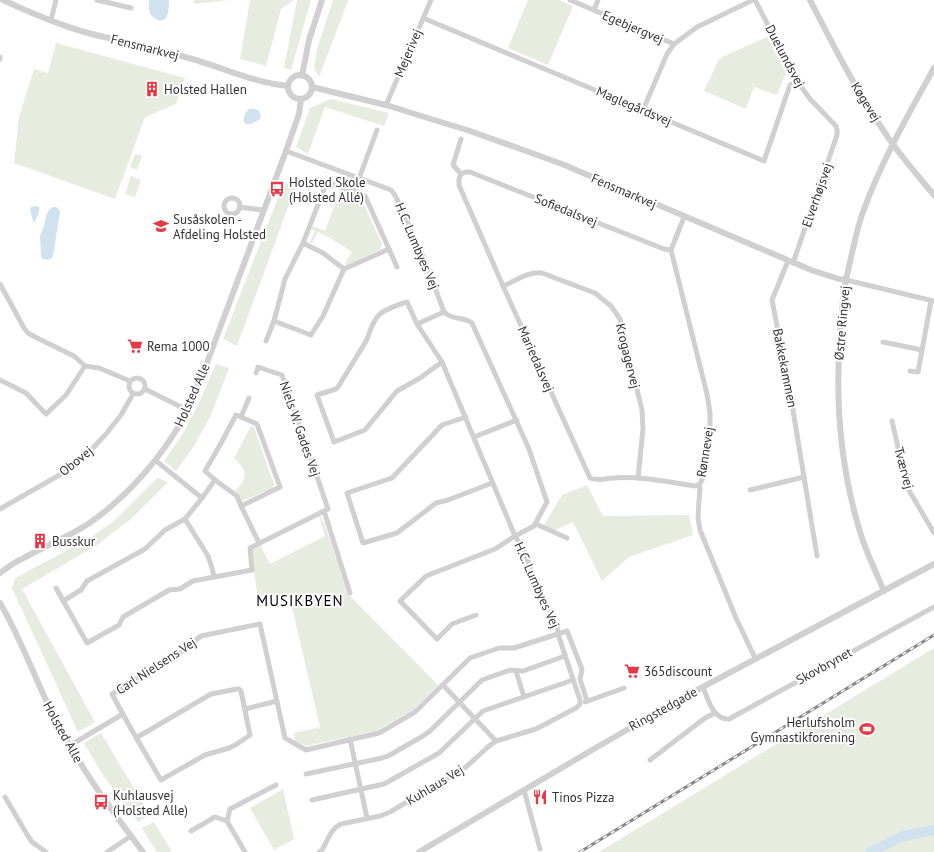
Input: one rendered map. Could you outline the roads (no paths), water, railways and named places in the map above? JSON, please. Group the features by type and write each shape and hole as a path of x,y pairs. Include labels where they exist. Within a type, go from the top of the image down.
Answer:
{"street":[{"name":"Fensmarkvej","path":"3,0 51,20 88,33 193,59 261,81 288,86"},
{"path":"51,20 56,0"},
{"path":"96,0 114,2 131,8"},
{"path":"302,76 309,40 322,0"},
{"name":"Mejerivej","path":"386,105 431,0"},
{"name":"Egebjergvej","path":"570,0 674,44"},
{"path":"594,10 598,0"},
{"path":"643,110 667,54 674,44 697,27 754,0"},
{"name":"Duelundsvej","path":"754,0 805,94 836,126"},
{"name":"Køgevej","path":"810,0 852,80 893,143 934,195"},
{"name":"Maglegårdsvej","path":"423,18 764,161 790,85 797,81"},
{"name":"Østre Ringvej","path":"884,591 865,549 860,533 850,494 842,447 838,399 838,358 841,319 846,280 862,213 893,143 934,68"},
{"path":"302,76 309,80 312,87 310,94 307,97 298,99 292,96 288,86 294,77 302,76"},
{"name":"Fensmarkvej","path":"312,87 386,105 467,130 549,159 810,270 839,279 933,301"},
{"name":"Holsted Alle","path":"0,573 19,560 66,537 111,506 130,488 155,460 176,430 195,394 286,151 298,114 301,99"},
{"name":"Elverhøjsvej","path":"791,262 837,135 836,126"},
{"path":"354,192 377,130"},
{"name":"Mariedalsvej","path":"461,139 453,165 461,174 459,185 590,478 595,480 638,478 695,486 699,485"},
{"name":"H.C. Lumbyes Vej","path":"286,151 391,190 395,195 424,258 444,312 449,316 467,319 472,323 529,449 547,502 536,524 495,549 426,576 400,601 437,639 452,624 476,615"},
{"name":"Sofiedalsvej","path":"461,174 470,172 664,249 671,250"},
{"name":"H.C. Lumbyes Vej","path":"266,341 274,321 286,279 303,243 327,182 365,196 396,267"},
{"path":"240,207 263,210"},
{"path":"671,250 684,217"},
{"path":"303,243 323,253 344,269"},
{"path":"274,321 311,335 323,316 344,269 389,249"},
{"name":"Rønnevej","path":"671,250 707,394 710,414 710,433 702,480 699,485 698,518 700,530 736,618 755,658"},
{"name":"Bakkekammen","path":"791,262 772,300 790,392 818,556"},
{"name":"Krogagervej","path":"503,286 537,272 595,293 611,306 620,319 642,410 643,429 638,478"},
{"path":"0,284 28,333 74,356 85,366 99,368 130,381"},
{"path":"910,371 918,372 933,301"},
{"name":"H.C. Lumbyes Vej","path":"442,362 420,378 398,391 365,430 334,442 317,395 338,387 365,343 373,324 380,314 407,302 418,324 442,362 466,416 492,483 515,536 524,551 546,606 552,614 559,634"},
{"path":"418,324 444,312"},
{"path":"883,342 922,350"},
{"path":"0,380 26,393 46,414 66,394 85,366"},
{"name":"Niels W. Gades Vej","path":"256,373 258,366 282,375 308,447 328,509 324,511 350,593"},
{"path":"135,378 140,378 144,381 146,386 143,393 133,394 129,390 130,381 135,378"},
{"path":"145,389 187,410"},
{"name":"Obovej","path":"0,509 63,473 87,454 121,414 133,394"},
{"path":"242,417 249,398"},
{"path":"241,506 280,487 257,424 236,415 205,471 237,496 241,506 259,543"},
{"path":"466,416 442,425 392,478 347,493 363,543 397,533 436,503 448,500 492,483"},
{"path":"474,437 517,420"},
{"name":"Tværvej","path":"892,421 908,488 934,532"},
{"path":"155,460 202,498"},
{"path":"750,490 804,477"},
{"path":"63,601 82,590 87,581 145,549 165,530 185,519 215,480"},
{"path":"56,588 87,643 119,625 123,617 169,590 180,589 193,581 252,570 250,548 324,511"},
{"path":"185,519 208,556 214,577"},
{"name":"H.C. Lumbyes Vej","path":"536,524 567,538"},
{"name":"Ringstedgade","path":"419,852 640,722 755,658 934,564"},
{"name":"Holsted Alle","path":"0,603 17,634 51,711 70,746 97,789 143,852"},
{"name":"Skovbrynet","path":"715,713 721,719 729,719 934,606"},
{"name":"Carl Nielsens Vej","path":"136,738 211,694 236,689 241,691 250,735 229,748 205,754 161,780 136,738 112,694 181,652 201,636 260,624 285,738 306,750 350,739"},
{"path":"367,818 350,739 379,733 415,712 470,658 499,648 514,648 567,631 582,669 580,679 587,701"},
{"path":"559,634 580,704"},
{"path":"306,774 388,756 430,731 482,680 510,670 522,671 565,656"},
{"path":"516,671 524,697"},
{"name":"Kuhlaus Vej","path":"312,800 384,784 439,753 483,712 573,680"},
{"path":"443,685 496,741"},
{"path":"650,760 705,718 715,713 703,687"},
{"name":"Kuhlaus Vej","path":"319,852 322,850 336,827 341,824 380,816 390,812 466,767 496,741 536,729 576,708 580,704 624,688"},
{"path":"245,709 277,701"},
{"name":"Carl Nielsens Vej","path":"70,746 123,714"},
{"path":"227,821 230,809 276,785"},
{"path":"524,790 540,849"},
{"path":"5,797 32,842 46,852"},
{"path":"191,831 215,817 227,821 245,852"},
{"path":"107,852 131,836"}],"water":[{"path":"149,0 169,0 166,19 161,21 151,15 149,10"},
{"path":"249,109 254,109 260,112 260,119 252,124 244,122 245,113"},
{"path":"31,207 39,207 39,211 34,222 30,209"},
{"path":"53,207 59,209 60,212 53,256 48,260 41,257 40,236 47,213"}],"waterway":[{"path":"870,852 904,836 934,830"}],"railway":[{"path":"580,852 934,635"}],"place":[{"name":"Holsted Hallen","path":"152,89"},
{"name":"Holsted Skole (Holsted Allé)","path":"277,189"},
{"name":"Susåskolen - Afdeling Holsted","path":"161,226"},
{"name":"Rema 1000","path":"135,346"},
{"name":"Busskur","path":"40,541"},
{"name":"365discount","path":"632,671"},
{"name":"Herlufsholm Gymnastikforening","path":"867,729"},
{"name":"Tinos Pizza","path":"540,797"},
{"name":"Kuhlausvej (Holsted Alle)","path":"101,802"}],"district":[{"name":"MUSIKBYEN","path":"300,600"}]}
